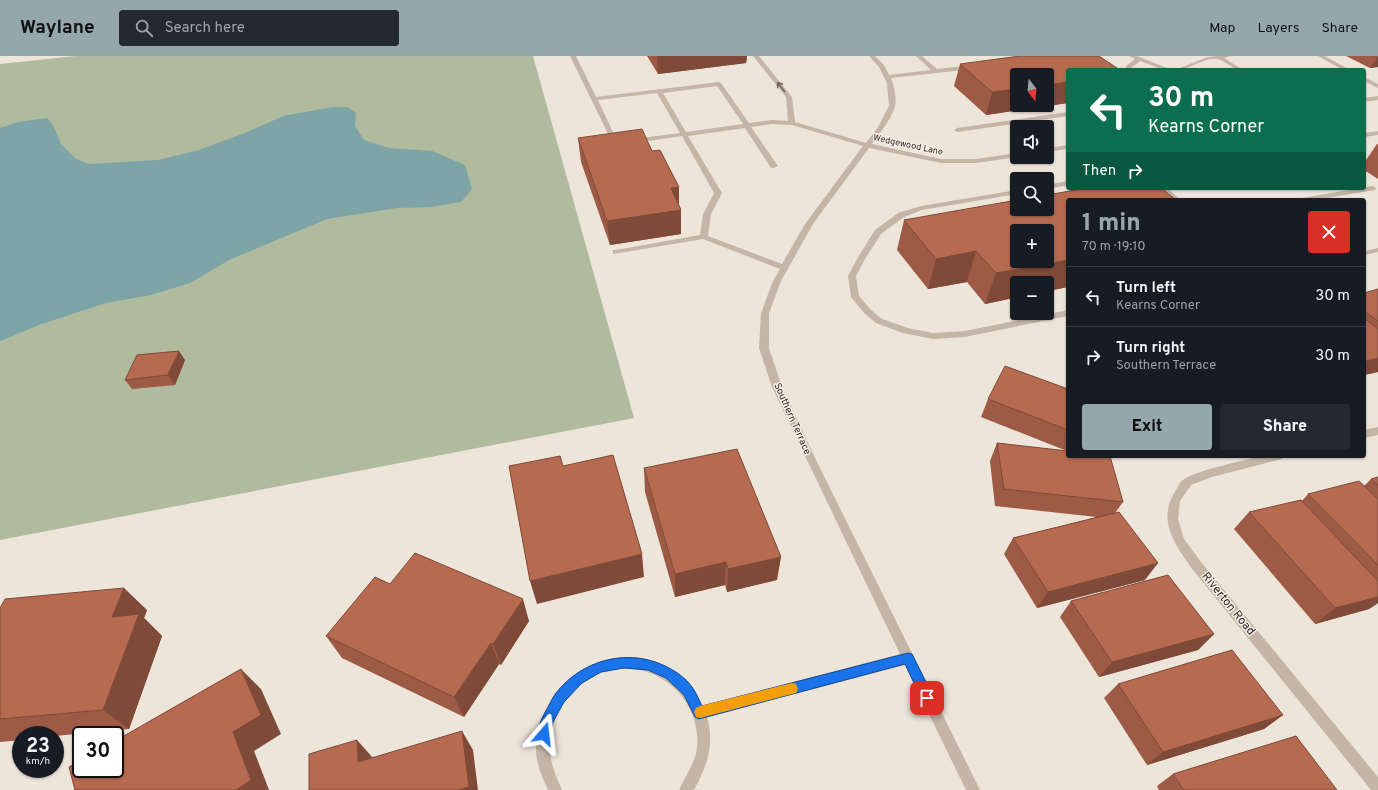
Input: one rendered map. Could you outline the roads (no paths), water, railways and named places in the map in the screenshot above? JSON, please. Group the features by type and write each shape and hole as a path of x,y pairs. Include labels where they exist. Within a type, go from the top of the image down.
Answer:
{"street":[{"path":"573,56 615,143 623,142"},
{"path":"756,56 789,97 792,123"},
{"name":"Southern Terrace","path":"872,56 882,66 890,83 892,106 881,127 809,224 777,281 765,313 764,348 778,387 812,462 973,790"},
{"path":"919,56 935,71"},
{"path":"1132,56 1164,68"},
{"path":"1183,68 1206,59 1228,56"},
{"path":"1321,56 1343,68"},
{"path":"1218,57 1237,68"},
{"path":"1128,68 1139,59"},
{"path":"887,76 983,65"},
{"path":"1366,80 1378,86"},
{"path":"594,99 718,84 774,166"},
{"path":"659,91 718,193 707,214 704,237"},
{"path":"1366,100 1378,98"},
{"path":"957,130 1066,114"},
{"name":"Wedgewood Lane","path":"630,141 772,122 792,123 867,145 941,161 976,162 1010,156"},
{"path":"1366,135 1378,133"},
{"path":"1054,149 1066,147"},
{"path":"1054,186 1066,183"},
{"path":"1366,184 1375,190"},
{"path":"1164,190 1174,198"},
{"path":"1317,198 1375,190"},
{"path":"1010,193 921,208 901,215 878,232 861,259 852,276 855,297 867,311 879,321 906,331 933,336 965,334 1066,313"},
{"path":"616,252 704,237 784,268"},
{"path":"1366,252 1378,250"},
{"path":"1366,434 1378,431"},
{"name":"Riverton Road","path":"1270,458 1210,473 1187,482 1175,500 1172,519 1179,541 1197,566 1378,788"},
{"path":"699,713 908,658"},
{"path":"555,790 546,773 542,746 547,721 560,698 578,680 599,667 624,663 648,664 670,674 688,691 699,713 704,739 699,766 686,790"}],"water":[{"path":"333,107 347,107 356,113 355,126 364,140 389,148 432,151 465,165 472,189 461,202 431,207 397,208 327,219 229,260 190,283 151,295 106,303 39,325 0,341 0,128 18,122 47,118 54,127 61,144 75,158 88,164 158,160 199,150 245,133 283,116"}]}
